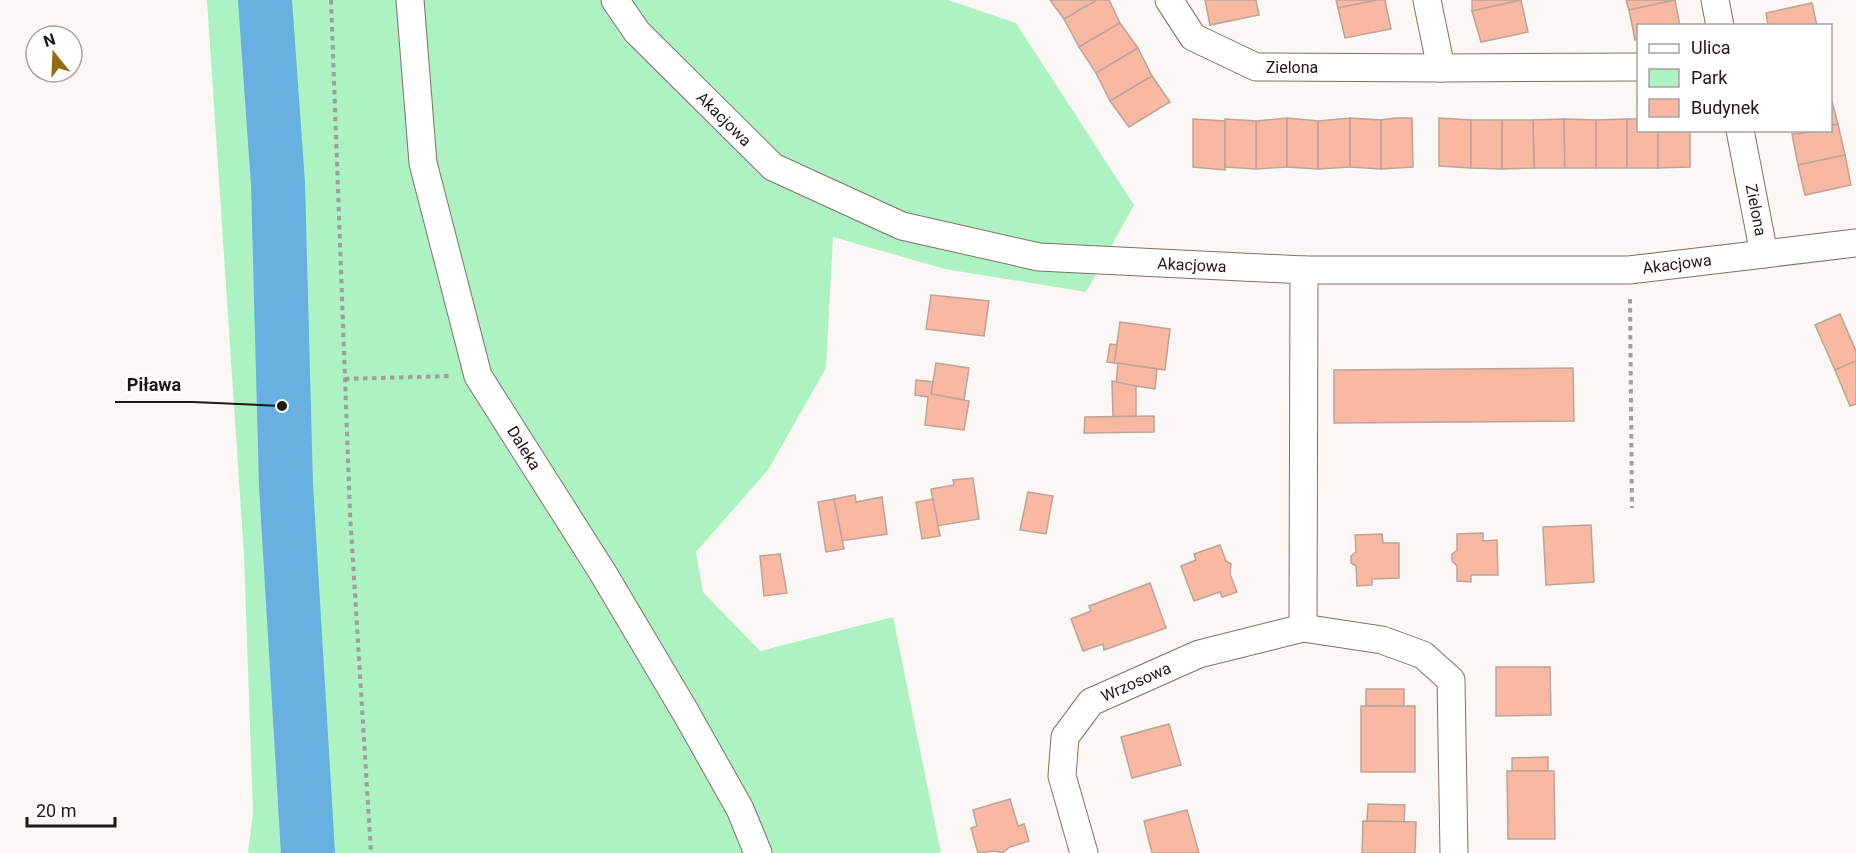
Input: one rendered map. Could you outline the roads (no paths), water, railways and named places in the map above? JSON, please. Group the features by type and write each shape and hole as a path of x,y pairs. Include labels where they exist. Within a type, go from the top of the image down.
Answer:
{"street":[{"name":"Daleka","path":"410,0 423,163 478,376 603,573 681,703 740,809 758,853"},
{"name":"Akacjowa","path":"615,0 637,32 772,167 902,226 1039,257 1304,270 1629,270 1856,243"},
{"name":"Zielona","path":"1169,0 1193,37 1256,67 1637,67"},
{"path":"1427,0 1441,68"},
{"path":"1714,0 1720,24"},
{"name":"Zielona","path":"1740,132 1764,254"},
{"path":"1303,628 1304,270"},
{"name":"Wrzosowa","path":"1084,853 1062,776 1065,737 1090,702 1199,654 1303,628 1382,640 1424,655 1451,680 1454,853"}],"waterway":[{"path":"265,0 278,184 286,485 308,853"}],"place":[{"name":"Piława","path":"282,406"}]}
